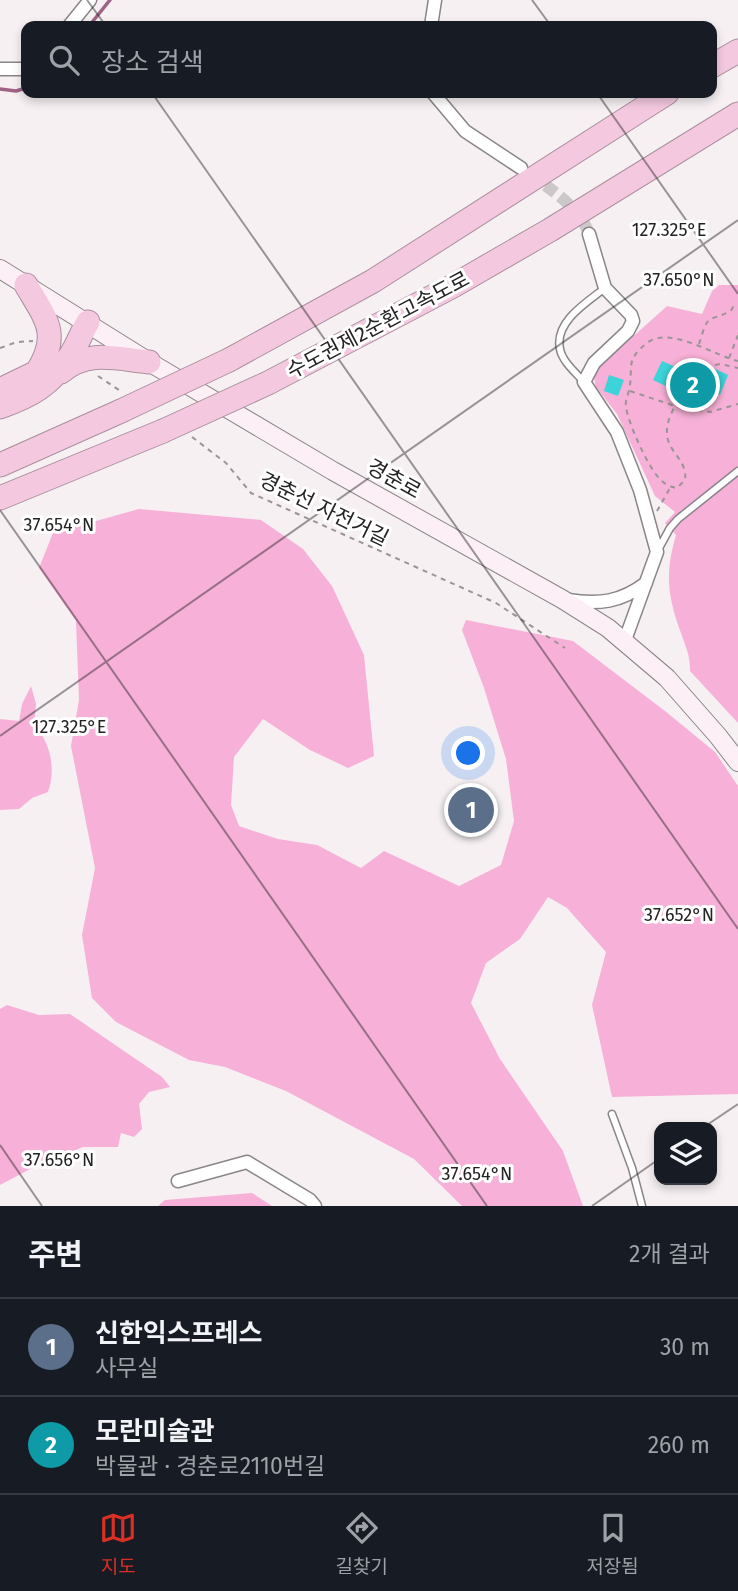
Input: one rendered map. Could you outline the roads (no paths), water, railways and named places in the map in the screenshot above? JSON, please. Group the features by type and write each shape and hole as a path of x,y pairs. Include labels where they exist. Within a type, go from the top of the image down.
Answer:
{"highway":[{"path":"717,63 738,51"},
{"name":"수도권제2순환고속도로","path":"0,465 124,403 229,360 373,281 659,98"},
{"name":"수도권제2순환고속도로","path":"0,498 163,431 268,383 453,286 550,230 738,114"},
{"path":"26,285 51,335 42,378"},
{"path":"0,407 71,355 83,330"},
{"path":"0,390 42,378 85,357 149,362"}],"street":[{"path":"73,21 90,0"},
{"path":"431,21 435,0"},
{"path":"0,69 21,69"},
{"path":"437,98 466,131 521,168"},
{"path":"589,234 605,288 633,321 628,331 594,363 584,382 617,432 634,473 657,552 625,640"},
{"name":"경춘로","path":"2,275 26,285 83,330 149,362 333,471 562,599 625,640 667,678 738,762"},
{"path":"562,599 608,602 629,595 646,583"},
{"path":"178,1181 247,1162 310,1200 315,1206"}],"lane":[{"path":"584,382 563,357 560,335 574,313 605,288"},
{"path":"657,552 665,535 678,519 738,471"},
{"path":"612,1114 632,1168 642,1206"}],"waterway":[{"path":"93,21 110,0"},
{"path":"0,89 21,90"}],"tunnel":[{"path":"531,175 572,208 589,234"}],"place":[{"name":"모란미술관","path":"693,385"},
{"name":"신한익스프레스","path":"471,810"}]}
